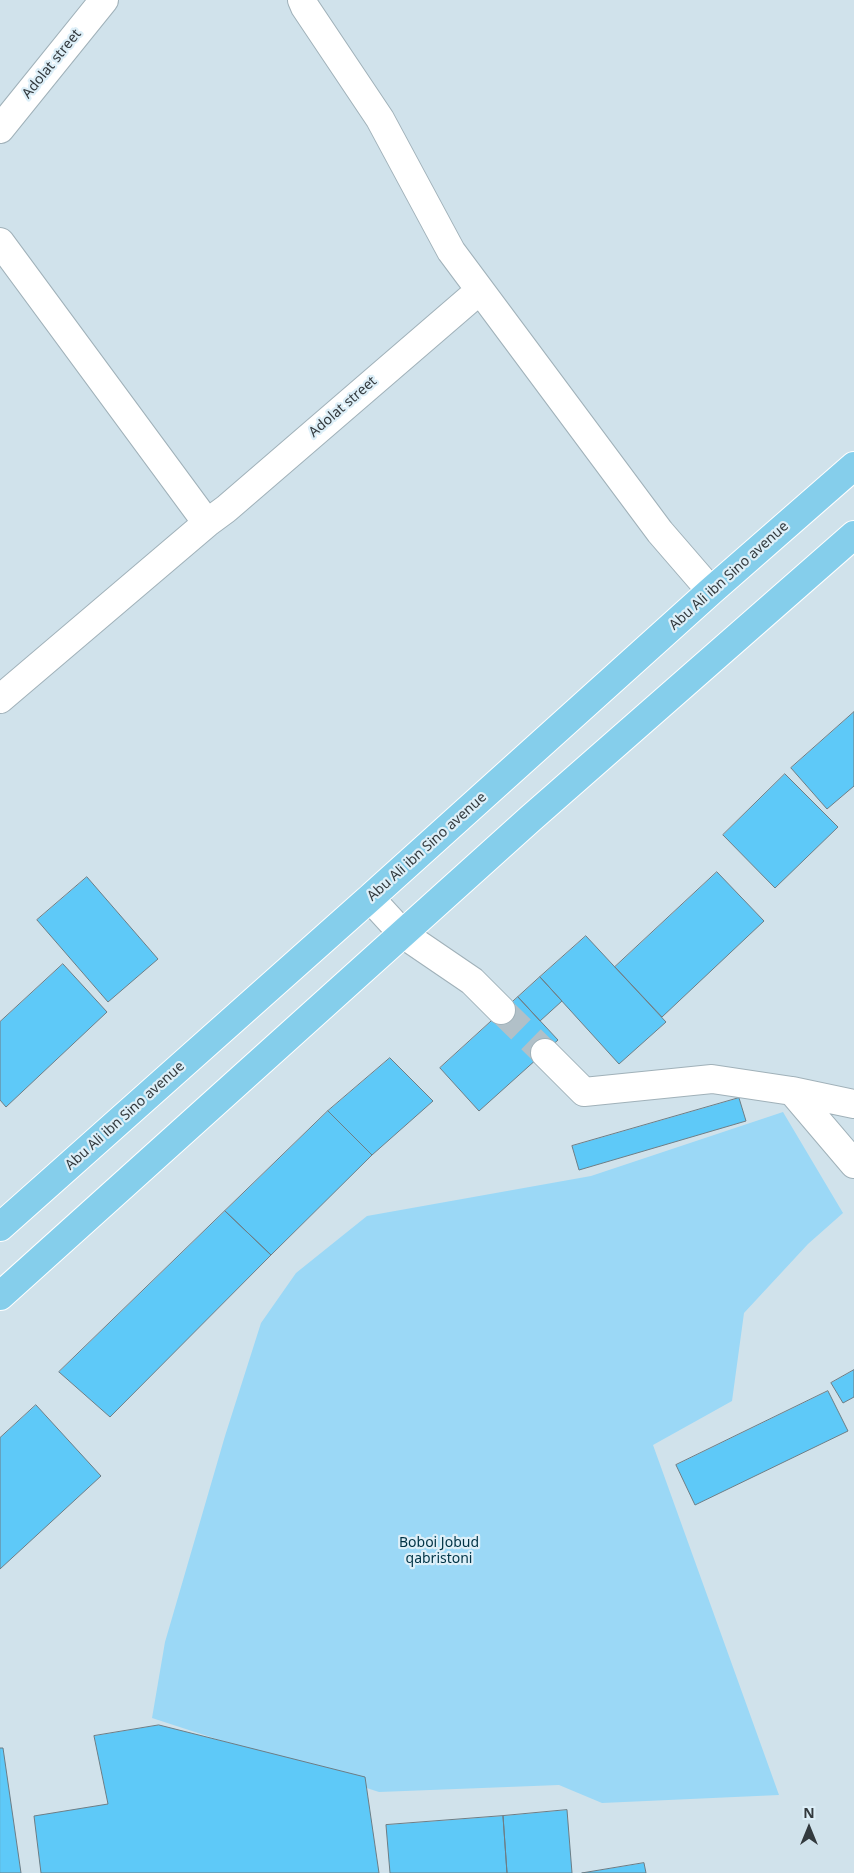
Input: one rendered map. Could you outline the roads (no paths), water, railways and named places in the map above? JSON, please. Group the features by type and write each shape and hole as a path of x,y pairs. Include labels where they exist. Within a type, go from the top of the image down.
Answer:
{"main road":[{"name":"Abu Ali ibn Sino avenue","path":"0,1227 370,898 710,591 854,466"},
{"path":"0,1296 530,819 854,534"}],"street":[{"name":"Adolat street","path":"0,129 104,0"},
{"path":"302,0 305,8 380,119 451,251 660,532 710,591"},
{"path":"0,242 207,523"},
{"name":"Adolat street","path":"0,699 207,523 226,509 479,290"},
{"path":"370,898 403,934 472,981 502,1010"},
{"path":"545,1053 584,1092 712,1079 792,1091 854,1104"},
{"path":"792,1091 854,1164"}],"tunnel":[{"path":"501,1010 545,1053"}],"park label":[{"name":"Boboi Jobud qabristoni","path":"439,1552"}]}
